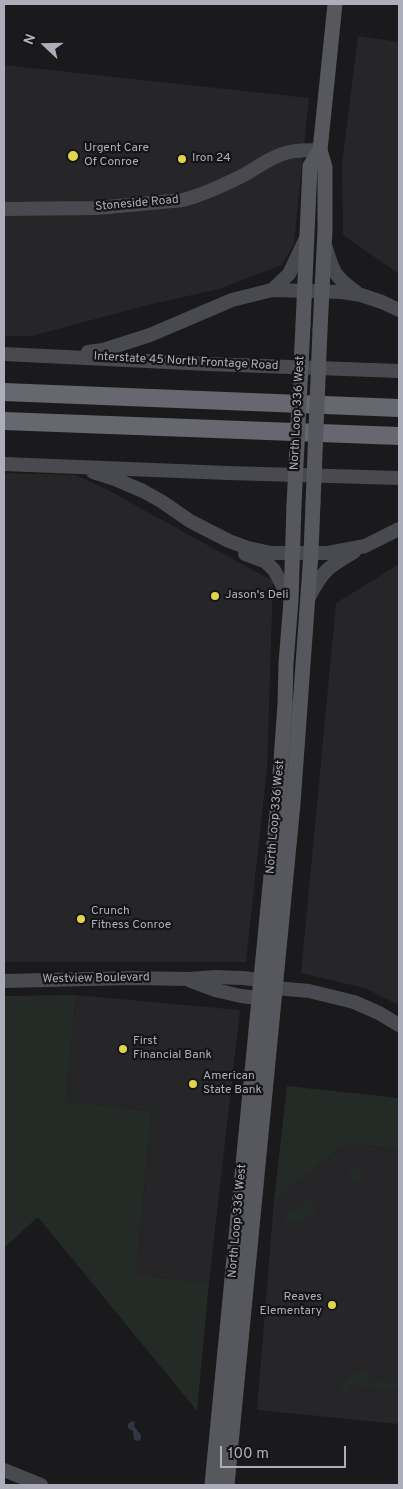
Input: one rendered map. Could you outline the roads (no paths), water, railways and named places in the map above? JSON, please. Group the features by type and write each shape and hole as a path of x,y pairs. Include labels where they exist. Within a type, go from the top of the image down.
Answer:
{"highway":[{"path":"4,392 399,408"},
{"path":"4,421 399,436"}],"main road":[{"name":"North Loop 336 West","path":"212,1485 276,988 293,804 311,553 324,244 325,167 320,150 335,4"},
{"name":"Stoneside Road","path":"4,209 97,208 183,200 193,198 242,176 274,157 300,150 320,150"},
{"name":"North Loop 336 West","path":"227,1485 260,980 285,704 310,166 320,150"},
{"path":"272,290 289,274 306,238"},
{"path":"324,244 332,269 336,275 342,282 361,295"},
{"path":"58,356 103,350 150,334 232,300 272,290 342,292 361,295 399,310"},
{"name":"Interstate 45 North Frontage Road","path":"4,354 208,364 399,370"},
{"path":"4,464 399,478"},
{"path":"73,466 115,478 143,491 190,521 229,541 248,548 271,553 328,553 365,546"},
{"path":"190,521 212,543 266,562 274,570 290,601"},
{"path":"306,602 323,573 331,566 399,528"},
{"name":"Westview Boulevard","path":"4,981 243,978 260,980 276,988 309,991 341,998 379,1013 399,1025"},
{"name":"Westview Boulevard","path":"188,980 215,990 259,998"},
{"path":"259,998 276,988"},
{"path":"4,1470 42,1485"}],"place":[{"name":"Urgent Care Of Conroe","path":"73,156"},
{"name":"Iron 24","path":"182,159"},
{"name":"Jason's Deli","path":"215,596"},
{"name":"Crunch Fitness Conroe","path":"81,919"},
{"name":"First Financial Bank","path":"123,1049"},
{"name":"American State Bank","path":"193,1084"},
{"name":"Reaves Elementary","path":"332,1305"}]}
